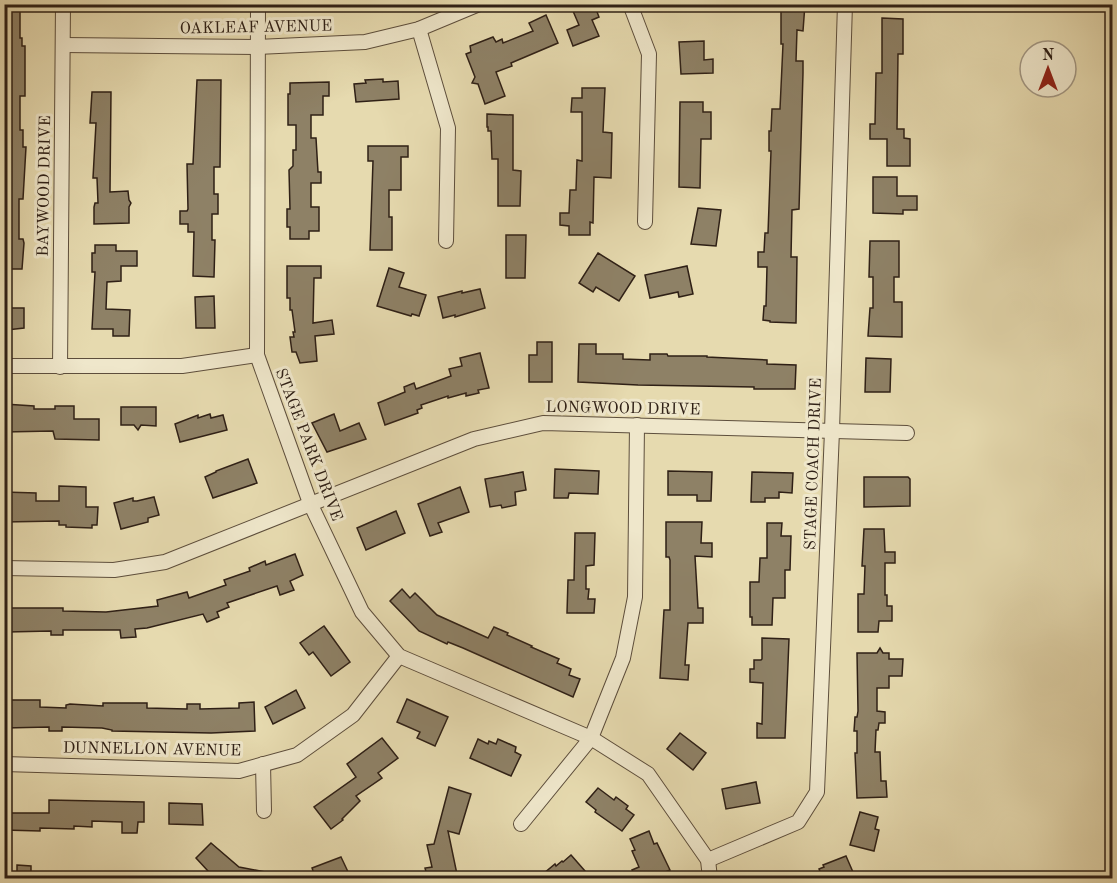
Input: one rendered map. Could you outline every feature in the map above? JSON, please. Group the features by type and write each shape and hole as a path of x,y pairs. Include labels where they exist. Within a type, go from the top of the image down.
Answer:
{"street":[{"name":"BAYWOOD DRIVE","path":"60,367 63,4"},
{"name":"STAGE PARK DRIVE","path":"258,4 257,355 310,503 362,612 399,656 591,738 648,774 708,860 710,879"},
{"name":"OAKLEAF AVENUE","path":"63,45 257,47 365,42 419,29 479,4"},
{"path":"630,4 649,54 645,222"},
{"name":"STAGE COACH DRIVE","path":"708,860 798,822 817,792 832,431 845,4"},
{"path":"419,29 448,128 446,241"},
{"path":"4,366 182,366 257,355"},
{"name":"LONGWOOD DRIVE","path":"4,568 114,570 165,562 474,438 543,423 907,433"},
{"path":"521,824 591,738 623,658 635,597 637,425"},
{"name":"DUNNELLON AVENUE","path":"4,764 239,771 297,755 353,715 399,656"},
{"path":"263,764 264,811"}],"building":[{"path":"4,4 20,4 20,38 22,38 22,46 25,46 25,96 20,96 20,130 23,130 23,147 26,147 23,199 19,199 19,239 23,239 24,243 22,269 4,269"},
{"path":"570,4 594,4 599,17 592,20 599,36 573,46 567,30 579,25"},
{"path":"787,4 805,4 803,31 797,30 796,61 803,61 803,73 799,209 792,210 791,257 797,257 796,323 763,320 764,306 766,306 767,267 758,267 758,252 764,252 765,233 768,233 771,151 769,151 769,131 771,131 772,109 780,109 783,44 781,44 781,10 786,10"},
{"path":"546,15 558,43 496,72 505,96 485,104 478,84 472,83 475,77 466,54 471,52 470,46 493,37 496,42 502,39 503,43 533,31 529,23"},
{"path":"882,18 903,19 903,54 898,54 897,129 904,129 904,138 910,139 910,166 887,166 887,139 870,139 870,124 875,124 876,73 882,73"},
{"path":"704,41 704,60 713,59 713,73 681,74 679,42"},
{"path":"383,79 383,82 398,81 399,99 356,102 354,84 366,83 365,80"},
{"path":"197,80 221,80 220,167 214,167 214,194 218,194 218,214 212,214 212,240 215,240 214,277 193,276 194,232 188,232 188,224 180,224 180,211 188,209 187,164 193,164"},
{"path":"329,82 329,96 323,96 323,115 311,115 311,138 316,138 321,183 311,183 311,207 319,207 319,231 309,231 309,239 290,239 290,227 287,227 287,209 290,209 289,170 293,166 293,150 296,150 296,125 288,125 290,83"},
{"path":"582,88 605,88 603,132 612,133 611,178 594,177 593,223 590,222 590,235 569,235 569,226 560,225 560,213 569,213 570,190 576,190 577,160 582,161 582,112 571,112 572,98 582,98"},
{"path":"92,92 111,92 110,192 128,191 131,203 129,223 94,224 94,207 95,203 98,203 97,178 93,178 96,123 90,123"},
{"path":"680,102 703,102 703,112 711,112 711,139 701,139 700,188 679,187"},
{"path":"487,114 513,115 513,170 521,171 520,206 498,206 498,159 492,159 491,131 488,131 487,127"},
{"path":"368,146 408,146 408,157 401,157 401,190 389,190 392,250 370,250 373,161 368,161"},
{"path":"873,177 897,177 897,196 917,196 917,210 903,210 903,214 873,213"},
{"path":"698,208 721,210 716,246 691,244"},
{"path":"506,235 526,235 525,278 506,278"},
{"path":"870,241 899,241 899,277 894,277 894,302 902,302 902,337 868,336 870,308 873,308 873,277 869,277"},
{"path":"95,245 116,245 116,251 137,251 137,266 121,266 121,281 107,282 106,309 130,310 129,336 113,336 113,329 92,329 95,272 92,272 92,253 95,253"},
{"path":"598,253 635,276 619,301 596,287 593,292 579,283"},
{"path":"287,266 321,266 321,278 314,278 313,323 332,320 334,334 315,336 317,361 300,363 296,352 292,352 290,337 294,337 293,332 295,332 290,298 287,298"},
{"path":"687,266 693,294 679,297 678,292 650,298 645,275"},
{"path":"389,268 404,273 399,287 426,295 419,316 412,314 411,316 377,306"},
{"path":"480,289 485,308 455,317 455,315 443,318 438,297"},
{"path":"214,296 215,328 196,328 195,297"},
{"path":"4,308 24,308 24,328 7,330 8,324 4,324"},
{"path":"537,342 552,342 552,382 529,382 529,355 537,355"},
{"path":"579,344 596,344 596,354 623,354 623,359 650,360 650,354 667,354 668,356 767,360 767,364 796,365 795,389 578,382"},
{"path":"480,353 489,388 478,390 479,393 466,396 466,393 448,398 448,396 421,405 422,408 417,410 418,413 385,425 378,403 405,392 404,387 414,383 416,389 451,376 449,369 462,366 460,358"},
{"path":"866,358 891,359 890,392 865,392"},
{"path":"4,404 34,406 34,409 74,406 74,419 99,419 99,440 55,439 53,431 4,432"},
{"path":"121,407 156,407 156,426 141,425 138,430 134,425 121,425"},
{"path":"210,414 211,418 223,415 227,430 180,442 175,424 198,415 198,418"},
{"path":"334,414 340,431 359,423 366,439 327,452 312,423"},
{"path":"248,459 257,483 213,498 205,477"},
{"path":"555,469 599,471 598,494 569,493 568,498 554,498"},
{"path":"668,471 712,472 711,501 697,501 697,495 668,495"},
{"path":"523,472 526,490 515,492 516,505 502,508 501,505 490,507 485,479"},
{"path":"752,472 793,473 792,493 779,492 779,498 765,498 765,502 751,502"},
{"path":"864,477 908,477 910,479 910,506 864,507"},
{"path":"59,486 86,487 86,507 98,507 97,525 92,525 92,528 66,527 66,525 59,525 59,521 4,522 4,492 36,493 36,501 59,501"},
{"path":"460,487 469,512 438,523 442,532 430,536 418,504"},
{"path":"154,497 159,515 148,518 148,522 121,529 114,503 133,498 133,501 137,501"},
{"path":"396,511 405,533 366,550 357,528"},
{"path":"666,522 702,522 701,543 712,543 712,557 695,556 698,608 703,608 703,623 688,623 685,665 689,665 688,680 660,678 664,610 670,610 670,560 666,557"},
{"path":"767,523 782,523 781,536 791,536 790,570 785,570 785,598 773,598 772,625 752,625 750,582 759,582 760,558 767,558"},
{"path":"864,529 884,529 885,552 895,552 895,563 885,563 885,595 887,595 887,606 892,606 892,621 879,621 878,632 858,632 858,594 864,594 865,566 862,566"},
{"path":"575,533 595,533 594,565 586,566 586,589 589,589 588,599 595,599 594,613 567,613 568,580 574,580"},
{"path":"295,554 303,575 290,581 294,590 280,595 277,586 227,603 229,607 217,612 219,617 207,622 203,614 135,629 136,637 121,638 120,630 63,630 63,635 51,635 51,631 7,632 4,628 4,611 8,611 8,608 63,608 63,611 106,612 158,606 157,600 187,592 189,598 226,585 224,580 250,571 249,568 265,561 266,565"},
{"path":"402,589 410,598 415,593 437,615 488,638 494,627 559,659 557,663 571,669 569,675 580,679 573,697 419,631 390,601"},
{"path":"324,626 350,662 331,676 313,652 309,655 300,643"},
{"path":"762,638 789,639 785,738 757,738 757,723 762,724 763,683 750,682 750,669 754,669 754,660 762,659"},
{"path":"880,648 883,653 889,653 889,659 903,659 902,676 889,676 889,688 877,688 877,711 885,712 885,723 879,723 878,730 876,730 875,752 880,752 881,781 886,781 887,797 857,798 855,753 857,753 857,731 854,731 858,711 857,653 877,653"},
{"path":"296,690 305,708 273,724 265,707"},
{"path":"407,699 448,717 435,746 417,738 420,732 397,722"},
{"path":"4,700 40,700 40,707 66,708 66,705 70,704 103,706 103,703 147,703 147,708 187,709 187,704 200,704 200,709 239,708 239,703 254,702 255,731 211,733 112,731 102,728 62,727 62,731 49,731 49,727 5,728"},
{"path":"680,733 706,753 693,770 667,749"},
{"path":"382,738 398,758 378,773 382,778 356,796 360,801 343,820 331,829 314,807 356,777 347,764"},
{"path":"478,739 488,744 489,741 496,744 498,739 516,747 515,752 521,755 511,776 470,758"},
{"path":"756,782 760,803 726,809 722,789"},
{"path":"449,787 471,794 459,834 448,831 458,879 428,879 425,868 432,867 427,845 434,844"},
{"path":"598,788 614,800 616,797 628,806 626,809 634,815 622,831 595,812 596,810 586,802"},
{"path":"49,800 144,802 144,822 138,822 137,833 122,833 122,822 92,821 92,827 74,826 74,829 4,830 4,813 49,813"},
{"path":"169,803 202,804 203,825 169,824"},
{"path":"860,812 878,817 875,829 879,830 874,851 850,845"},
{"path":"649,831 670,870 648,879 636,879 632,870 639,867 630,839"},
{"path":"211,843 239,867 271,873 270,879 201,879 208,871 196,858"},
{"path":"571,855 585,871 577,879 537,879 555,864 556,866"},
{"path":"846,856 856,879 823,879 819,869 824,867 823,865"},
{"path":"341,857 350,876 342,879 316,879 312,868"},
{"path":"17,865 31,866 31,879 17,879"}]}
